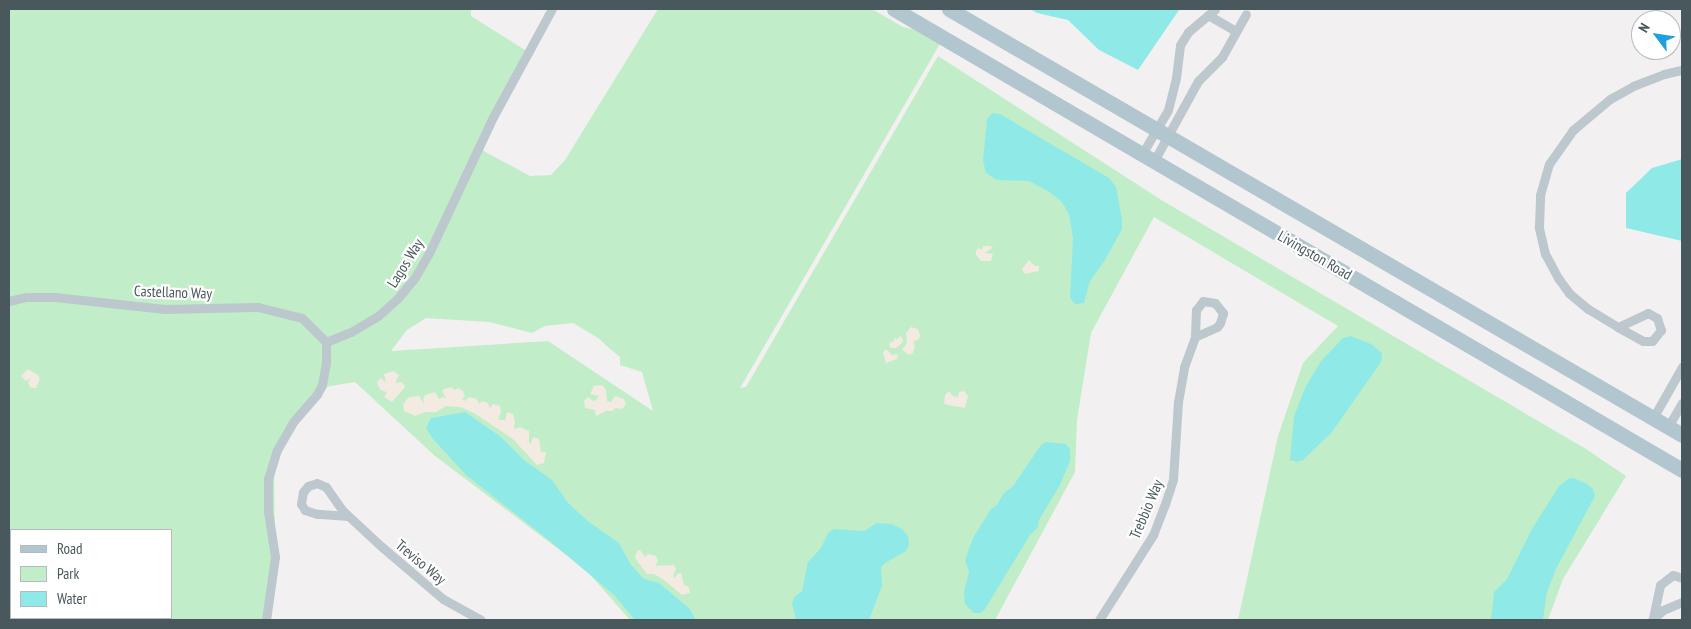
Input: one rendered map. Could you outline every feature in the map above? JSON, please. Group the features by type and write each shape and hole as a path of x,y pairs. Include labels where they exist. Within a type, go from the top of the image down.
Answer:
{"main road":[{"name":"Livingston Road","path":"894,9 1682,470"},
{"name":"Livingston Road","path":"956,12 1682,435"}],"street":[{"name":"Lagos Way","path":"326,342 351,332 378,316 398,299 414,279 429,253 493,117 552,9"},
{"path":"1148,158 1162,133 1174,90 1180,45 1188,32 1212,12 1236,31"},
{"path":"1148,158 1162,133 1198,81 1222,57 1246,14"},
{"path":"1618,327 1588,309 1569,293 1558,278 1545,254 1539,227 1540,195 1550,164 1573,130 1610,99 1633,86 1664,74 1682,70"},
{"name":"Castellano Way","path":"9,301 27,297 55,297 164,309 258,307 302,318 326,342"},
{"name":"Trebbio Way","path":"1098,620 1153,535 1173,479 1178,402 1184,367 1195,337"},
{"path":"266,620 275,557 268,511 268,479 277,450 293,422 317,394 322,385 326,363 326,342"},
{"path":"1653,418 1682,367"},
{"path":"1668,427 1682,403"},
{"name":"Treviso Way","path":"348,516 317,514 305,510 301,504 303,492 308,486 317,483 326,487 348,516 443,599 481,620"},
{"path":"1652,619 1660,585 1673,575 1682,578"},
{"path":"1652,619 1663,610 1682,602"}],"green space":[{"path":"9,9 471,9 471,16 533,55 517,78 480,149 530,176 551,175 565,160 658,9 872,9 903,27 922,31 941,42 740,388 746,387 938,56 1163,201 1586,449 1626,476 1563,579 1548,620 1238,620 1278,436 1303,363 1338,326 1154,217 1091,333 1077,420 1075,472 995,620 630,620 586,570 435,456 355,382 319,388 293,422 274,462 275,541 269,620 9,620","holes":["426,318 489,322 532,333 545,326 573,323 598,338 620,357 620,365 642,372 653,411 548,341 391,351 407,330"]}],"sand":[{"path":"983,246 991,246 992,248 985,253 993,254 991,261 981,261 976,255 978,248 982,250"},
{"path":"1029,260 1035,266 1039,266 1039,271 1025,274 1022,269"},
{"path":"911,327 918,329 920,335 919,339 913,342 915,346 913,353 909,355 902,350 907,343 906,333"},
{"path":"900,336 903,339 902,343 896,348 891,348 890,342 893,342 895,338 897,340"},
{"path":"886,349 892,355 898,354 897,359 886,363 883,353"},
{"path":"28,369 38,375 40,379 36,388 31,388 28,383 31,378 26,381 21,376"},
{"path":"393,371 399,375 395,383 402,382 405,387 392,402 384,397 387,392 380,390 377,382 381,378 386,383 384,374"},
{"path":"602,385 606,390 607,401 611,402 615,396 624,399 626,404 622,409 615,408 613,411 606,411 596,416 595,410 585,408 584,401 588,397 593,401 596,400 599,396 590,394 594,386"},
{"path":"451,387 455,390 458,388 463,391 465,396 462,399 465,401 469,397 477,399 479,404 482,401 488,403 490,408 493,404 500,406 501,411 498,420 505,420 507,412 513,414 514,429 520,427 529,431 529,443 531,444 533,437 539,439 541,452 546,452 544,463 537,465 513,439 474,413 460,407 446,406 436,412 425,412 415,416 404,411 403,404 409,397 419,396 425,405 423,399 425,395 435,392 439,399 443,397 446,399 442,390"},
{"path":"949,391 953,396 958,397 959,392 964,391 968,396 965,408 944,404 945,395"},
{"path":"640,550 645,557 648,554 656,556 658,561 655,566 674,565 676,569 673,576 675,578 677,574 681,573 684,585 689,587 690,593 682,595 654,574 647,574 635,558 637,551"}],"water":[{"path":"1030,9 1179,10 1138,70 1099,50 1068,20 1037,13"},
{"path":"993,113 1000,114 1109,178 1116,187 1122,229 1105,260 1090,281 1084,303 1075,304 1070,298 1073,238 1069,214 1061,201 1048,191 1029,181 997,180 986,173 983,161 987,119"},
{"path":"1682,159 1682,241 1626,228 1626,193 1652,168"},
{"path":"1351,336 1371,344 1382,353 1381,362 1332,432 1303,460 1297,462 1290,460 1294,416 1305,388 1321,361 1343,338"},
{"path":"465,412 500,436 524,460 552,480 568,503 589,522 619,543 631,565 644,579 659,583 689,608 696,620 635,620 614,595 466,475 433,439 426,428 431,418"},
{"path":"1046,442 1066,444 1070,449 1070,461 1060,485 1039,520 1038,527 1030,535 985,609 981,613 974,613 965,604 964,592 969,572 965,560 973,538 991,509 997,505 1003,494 1013,486 1041,445"},
{"path":"1574,478 1593,489 1595,496 1557,567 1547,592 1543,620 1491,620 1494,592 1507,579 1532,529 1559,486 1568,479"},
{"path":"877,523 892,524 902,529 908,536 909,545 906,551 881,567 882,586 869,620 796,620 792,604 794,597 802,591 808,562 821,548 828,533 834,529 864,531"}]}
